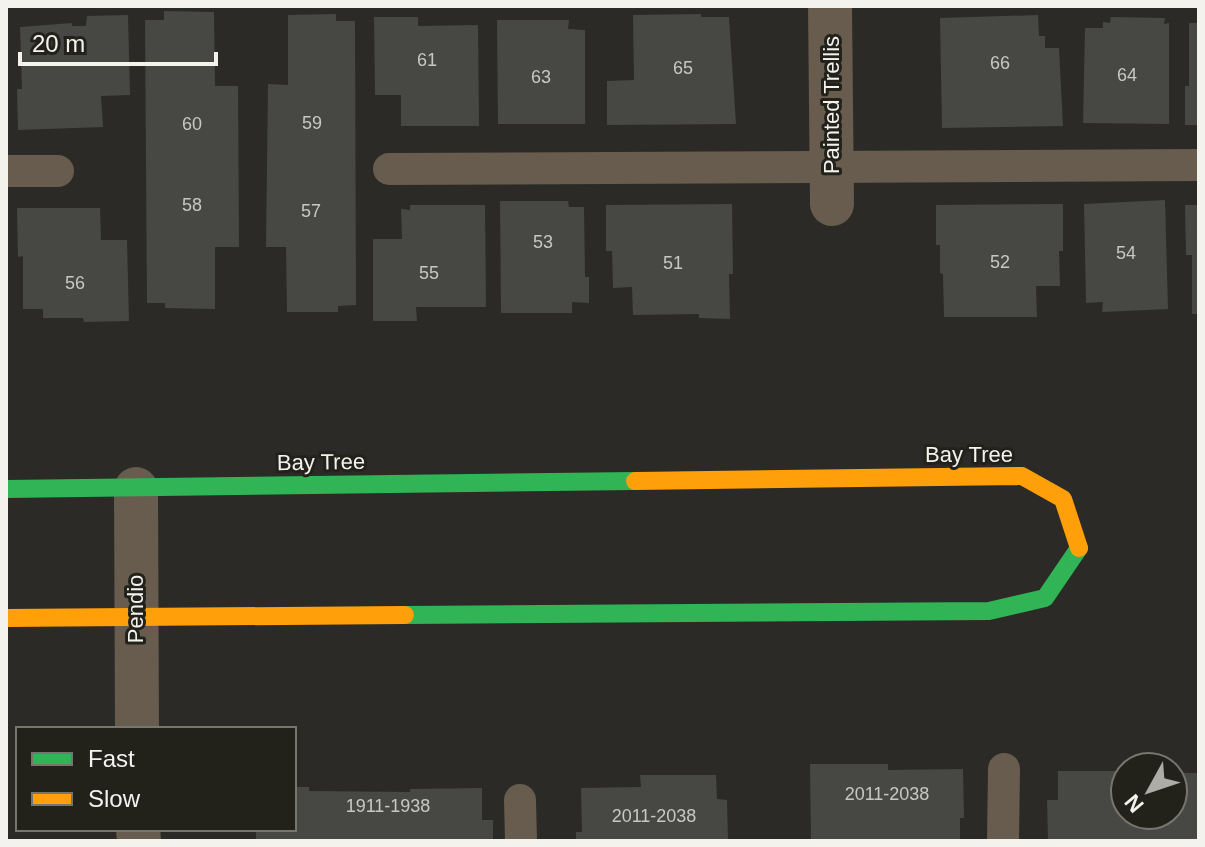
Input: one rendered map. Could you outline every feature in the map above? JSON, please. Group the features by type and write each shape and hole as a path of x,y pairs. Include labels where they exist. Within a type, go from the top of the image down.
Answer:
{"street":[{"name":"Painted Trellis","path":"830,6 832,185"},
{"name":"Bay Tree","path":"6,489 1022,476 1063,499 1079,548 1045,598 989,611 6,618"},
{"name":"Pendio","path":"136,489 137,727"}],"lane":[{"path":"389,169 832,185 1199,165"},
{"path":"6,171 58,171"},
{"path":"1003,841 1004,769"},
{"path":"520,800 521,841"}],"building":[{"path":"164,11 214,12 215,86 238,86 239,247 215,247 215,309 165,308 165,303 147,303 145,20 164,20"},
{"path":"336,14 336,21 355,21 356,305 338,306 338,312 287,312 286,247 266,247 268,84 288,85 288,15"},
{"path":"701,14 701,17 729,17 736,124 607,125 607,81 634,80 633,15"},
{"path":"128,15 130,95 101,96 103,127 18,130 17,89 22,89 20,27 72,23 72,26 86,26 87,16"},
{"path":"1038,15 1039,36 1045,36 1045,48 1059,48 1063,126 942,128 940,18"},
{"path":"374,17 418,17 418,26 478,25 479,126 401,126 401,95 375,95"},
{"path":"1111,17 1165,18 1164,24 1169,23 1169,124 1083,123 1085,28 1103,28 1103,22 1110,23"},
{"path":"497,20 569,20 568,29 585,30 585,124 498,124"},
{"path":"1189,23 1199,23 1199,125 1185,125 1185,86 1189,86"},
{"path":"1165,200 1168,309 1102,312 1103,302 1086,303 1084,204"},
{"path":"500,201 568,201 569,207 584,207 585,277 589,277 589,303 572,302 572,313 501,313"},
{"path":"732,204 730,319 699,318 699,314 633,315 632,287 613,288 612,251 606,251 606,205"},
{"path":"1063,204 1060,286 1036,286 1037,317 944,317 940,245 936,245 936,205"},
{"path":"410,205 485,205 486,307 416,307 417,321 373,321 373,239 402,239 401,209 410,210"},
{"path":"1185,205 1199,205 1199,314 1192,314 1192,255 1186,255"},
{"path":"17,208 100,208 101,240 127,240 129,321 84,322 83,318 43,318 43,309 23,309 23,256 18,257"},
{"path":"810,764 888,764 888,770 963,769 964,818 960,818 960,841 811,841"},
{"path":"1058,771 1109,771 1109,831 1189,831 1189,773 1199,773 1199,841 1048,841 1047,800 1058,800"},
{"path":"640,775 716,775 717,799 727,800 728,841 576,841 576,832 582,832 581,788 641,787"},
{"path":"296,787 309,787 309,791 410,792 410,789 482,788 482,820 493,820 493,841 256,841 256,831 296,831"}],"traffic: fast":[{"path":"6,489 635,481"},
{"path":"405,615 989,611 1045,598 1079,548"}],"traffic: slow":[{"path":"635,481 1022,476 1063,499 1079,548"},
{"path":"6,618 405,615"}]}
